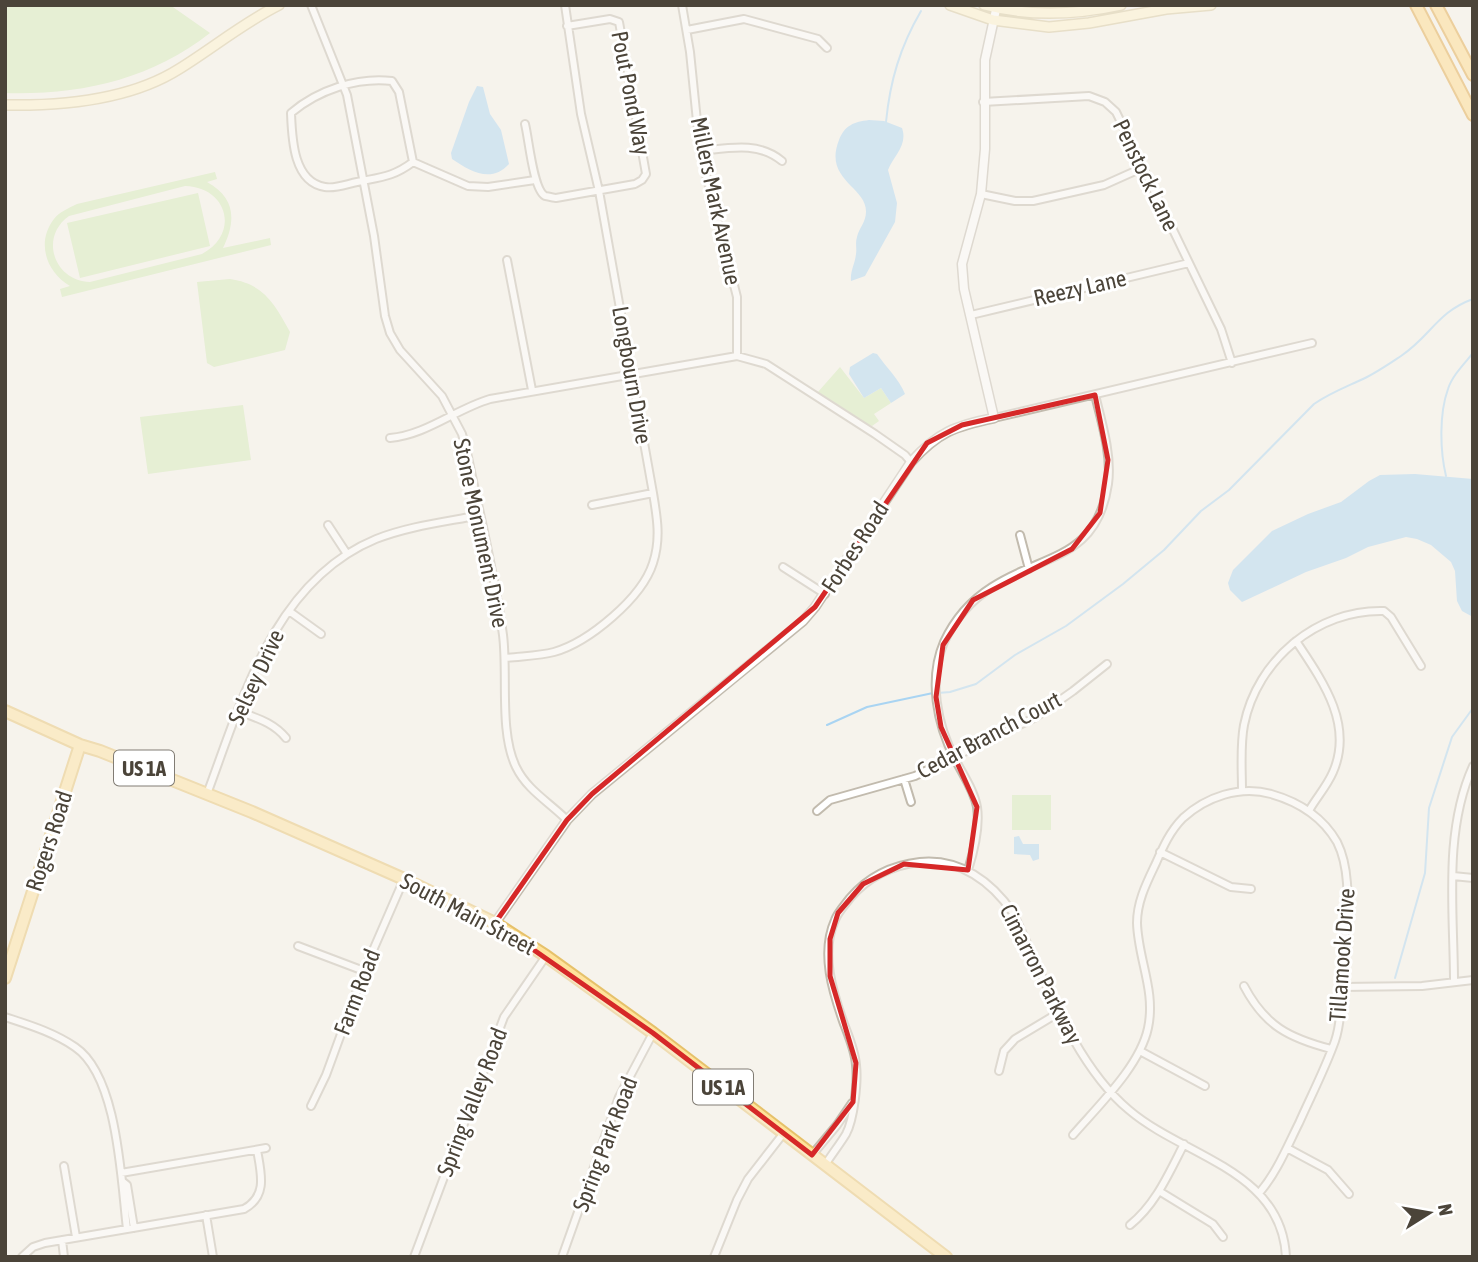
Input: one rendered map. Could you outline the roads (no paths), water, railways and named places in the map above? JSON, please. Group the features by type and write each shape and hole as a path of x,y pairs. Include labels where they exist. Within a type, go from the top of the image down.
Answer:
{"highway":[{"path":"1416,5 1473,115"},
{"path":"1436,5 1473,75"}],"main road":[{"path":"5,105 44,106 82,101 146,85 176,71 239,26 279,5"},
{"path":"950,5 995,12 1062,14 1121,5"},
{"path":"984,5 995,12 1034,26 1065,26 1166,9 1211,5"},
{"name":"South Main Street","path":"5,711 80,745 207,793 404,879 495,923 653,1033 946,1257"},
{"name":"Rogers Road","path":"5,978 80,745"}],"street":[{"name":"Stone Monument Drive","path":"311,5 344,86 364,181 390,333 400,350 442,396 452,414 468,457 503,633 507,734 516,768 540,798 568,820"},
{"name":"Longbourn Drive","path":"506,658 553,653 587,637 636,592 647,578 658,539 653,493 599,191 581,114 565,5"},
{"name":"Millers Mark Avenue","path":"682,5 700,151 737,297 737,356"},
{"path":"994,418 964,289 962,264 981,194 985,149 985,60 995,12"},
{"name":"Pout Pond Way","path":"535,180 535,185 545,196 556,198 635,184 646,174 619,22 610,19 567,26"},
{"path":"687,30 744,19 818,39 827,48"},
{"path":"393,81 399,92 412,162 397,173 327,188 320,186 305,174 295,153 291,113 332,88 393,81"},
{"name":"Penstock Lane","path":"983,102 1089,96 1105,102 1116,112 1221,329 1231,363"},
{"path":"412,162 468,186 488,187 535,180 525,124"},
{"path":"700,151 760,148 771,152 782,161"},
{"path":"981,194 1015,201 1033,201 1104,185 1142,168"},
{"path":"507,260 532,390"},
{"name":"Reezy Lane","path":"971,315 1189,263"},
{"name":"Forbes Road","path":"495,923 568,820 627,764 803,621 825,594 911,462 927,443 962,425 1312,344"},
{"path":"390,438 406,437 482,401 532,390 737,356 766,364 875,434 911,462"},
{"path":"968,870 974,853 977,807 973,793 940,727 936,697 943,645 956,619 973,600 994,585 1072,549 1087,535 1100,513 1108,484 1108,460 1095,396"},
{"path":"592,505 653,493"},
{"name":"Selsey Drive","path":"207,793 264,648 303,592 347,554 373,540 395,532 480,515"},
{"path":"328,526 347,554"},
{"path":"1020,535 1029,569"},
{"path":"783,567 825,594"},
{"path":"289,611 321,634"},
{"path":"1242,791 1244,727 1258,685 1271,665 1306,633 1328,621 1384,611 1391,617 1421,666"},
{"path":"1296,641 1332,698 1338,732 1337,758 1332,773 1310,809"},
{"name":"Cedar Branch Court","path":"817,811 830,800 904,779 1036,717 1107,664"},
{"path":"238,711 269,722 286,737"},
{"path":"1454,982 1453,876 1457,817 1473,766"},
{"name":"Cedar Branch Court","path":"904,779 911,802"},
{"name":"Tillamook Drive","path":"1073,1135 1140,1051 1149,1027 1150,991 1138,924 1139,907 1143,891 1168,837 1192,810 1219,797 1242,791 1266,792 1286,798 1310,809 1328,828 1338,844 1345,866 1347,900 1337,1030 1327,1063 1287,1148 1269,1182 1260,1192"},
{"path":"1160,852 1231,887 1251,889"},
{"name":"Cimarron Parkway","path":"825,1165 847,1132 852,1118 856,1081 856,1063 830,976 830,939 834,921 863,884 904,864 925,862 968,870 1000,894 1013,913 1083,1058 1110,1091 1129,1111 1245,1180 1260,1192 1280,1225 1286,1257"},
{"path":"1453,876 1473,878"},
{"name":"Farm Road","path":"311,1106 326,1075 364,971 404,879"},
{"path":"298,946 364,971"},
{"name":"Spring Valley Road","path":"414,1257 504,1017 546,956"},
{"path":"1341,987 1422,986 1473,980"},
{"path":"1244,986 1256,1006 1273,1025 1302,1040 1331,1049"},
{"path":"999,1071 1004,1051 1015,1039 1060,1012"},
{"path":"5,1017 47,1031 77,1048 100,1076 110,1105 122,1181 127,1185 131,1228"},
{"name":"Spring Park Road","path":"562,1257 619,1097 653,1033"},
{"path":"1140,1051 1205,1086"},
{"path":"811,1155 853,1102"},
{"path":"714,1257 748,1179 783,1133"},
{"path":"1130,1225 1144,1213 1159,1191 1184,1144"},
{"path":"121,1172 266,1148"},
{"path":"1287,1148 1328,1170 1349,1195"},
{"path":"22,1257 33,1247 62,1240 244,1209 261,1193 257,1150"},
{"path":"64,1166 76,1237"},
{"path":"1159,1191 1213,1224 1223,1237"},
{"path":"206,1215 213,1257"},
{"path":"62,1240 65,1257"}],"water":[{"path":"477,86 483,87 490,114 501,130 509,164 495,173 480,174 452,159 451,153"},
{"path":"884,121 902,128 902,145 888,170 897,203 895,222 865,276 851,281 856,239 866,212 860,196 841,174 836,154 841,135 847,128 854,123"},
{"path":"873,353 877,354 892,373 905,394 891,403 881,388 864,398 849,374 850,367"},
{"path":"1415,474 1473,479 1473,617 1462,611 1457,601 1455,571 1451,562 1431,545 1406,537 1368,547 1242,602 1230,590 1228,583 1233,570 1272,531 1341,502 1380,475"},
{"path":"1019,836 1023,844 1039,844 1039,859 1033,861 1030,855 1014,854 1014,837"}],"waterway":[{"path":"886,122 897,65 921,11"},
{"path":"938,693 976,684 1015,655 1066,626 1164,550 1201,511 1229,490 1314,404 1392,362 1411,348 1442,317 1473,299"},
{"path":"1446,476 1441,432 1445,399 1452,379 1473,353"},
{"path":"827,725 867,707 933,693"},
{"path":"1395,978 1425,873 1429,808 1452,737 1473,708"}]}
